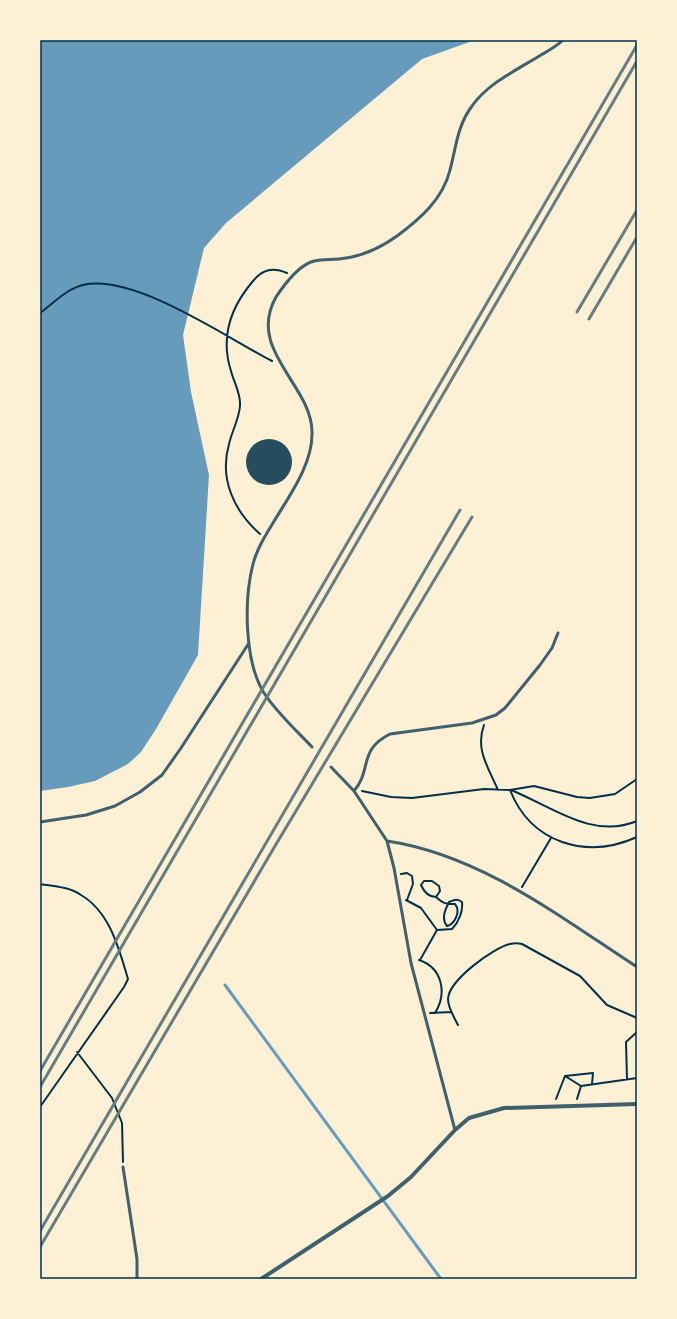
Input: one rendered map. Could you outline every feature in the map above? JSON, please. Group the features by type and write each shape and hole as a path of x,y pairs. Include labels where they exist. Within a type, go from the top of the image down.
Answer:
{"street":[{"path":"261,1279 388,1196 411,1177 455,1130 469,1118 504,1108 637,1104"}],"lane":[{"path":"312,747 264,693 253,668 248,643 251,575 253,563 263,538 298,478 312,441 311,419 296,390 280,366 272,344 269,329 270,315 278,295 294,276 310,263 350,258 378,249 420,217 434,203 444,189 450,172 457,135 462,122 482,93 563,40"},
{"path":"354,791 360,782 368,755 380,738 390,734 472,723 487,719 505,708 552,648 558,633"},
{"path":"40,822 86,815 115,806 140,792 162,775 182,748 248,643"},
{"path":"331,767 354,791 388,841 411,963 455,1130"},
{"path":"388,841 427,849 480,871 520,891 637,967"},
{"path":"123,1167 137,1259 137,1279"}],"path":[{"path":"263,538 239,511 228,484 228,452 240,406 237,386 228,363 226,332 234,308 257,276 264,271 276,269 294,276"},
{"path":"40,313 64,293 74,288 94,284 107,284 139,293 172,307 280,366"},
{"path":"487,719 481,733 480,748 498,790"},
{"path":"354,791 412,798 510,790 534,786 577,797 604,797 622,791 637,779"},
{"path":"510,790 563,814 598,826 610,828 637,821"},
{"path":"510,790 516,805 524,815 536,827 551,838 584,847 604,846 628,841 637,836"},
{"path":"520,891 551,838"},
{"path":"395,876 407,873 412,876 413,884 407,900"},
{"path":"436,897 440,891 439,886 432,881 424,881 421,885 429,896 436,897 447,905 455,904 458,912 455,920 447,926 444,921 447,905 448,902 455,899 462,902 458,920 452,929 437,930"},
{"path":"40,884 64,888 81,894 100,912 111,929 128,979 124,987 40,1107"},
{"path":"400,900 407,900 421,908 437,930"},
{"path":"411,963 420,960 437,930"},
{"path":"458,1025 451,1012 449,996 461,978 494,951 508,944 517,943 527,946 580,976 607,1005 637,1018"},
{"path":"420,960 439,976 441,983 442,1001 435,1013"},
{"path":"425,1013 451,1012"},
{"path":"627,1079 626,1042 637,1032"},
{"path":"78,1052 112,1098 122,1123 123,1167"},
{"path":"565,1076 593,1073 592,1084"},
{"path":"565,1076 581,1086 637,1078"},
{"path":"553,1106 565,1076"},
{"path":"575,1105 581,1086"}],"water":[{"path":"40,40 475,40 422,59 226,223 204,248 183,335 191,392 209,475 198,655 156,729 141,752 128,764 95,781 40,791"}],"building":[{"path":"269,439 282,443 288,449 292,462 288,475 282,481 269,485 256,481 250,475 246,462 250,449 256,443"}],"waterway":[{"path":"225,985 441,1279"}],"railway":[{"path":"40,1071 637,45"},
{"path":"40,1087 637,61"},
{"path":"577,312 637,210"},
{"path":"589,319 637,237"},
{"path":"40,1231 460,510"},
{"path":"40,1247 275,846 472,517"}]}
